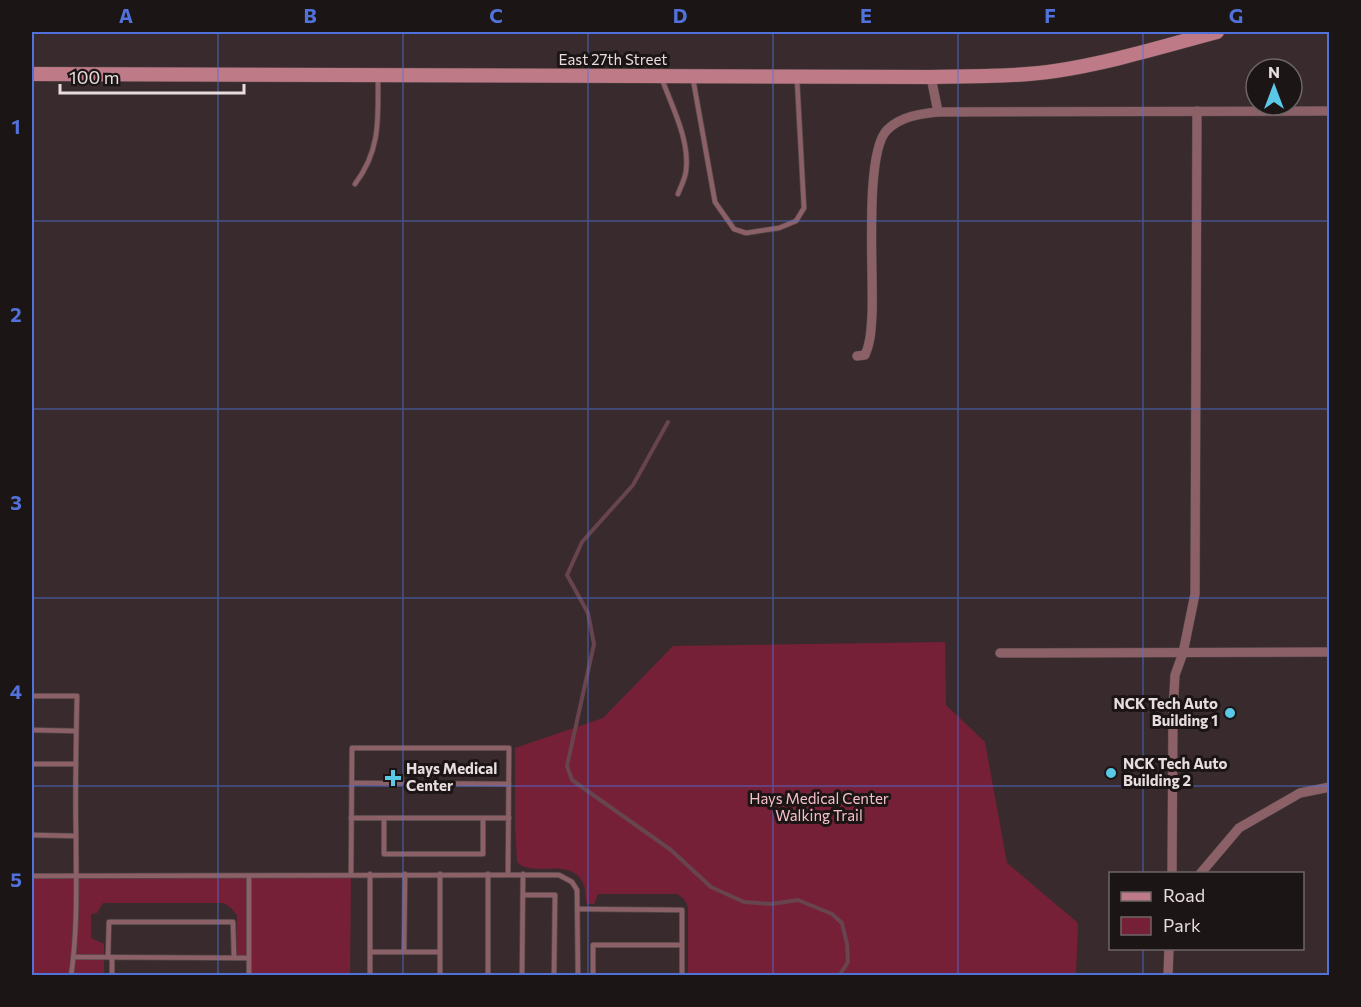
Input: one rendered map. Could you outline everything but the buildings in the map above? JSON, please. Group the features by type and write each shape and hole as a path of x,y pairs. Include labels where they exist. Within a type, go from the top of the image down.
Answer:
{"main road":[{"name":"East 27th Street","path":"32,74 931,77 1056,70 1095,63 1216,32"}],"street":[{"path":"931,77 938,111"},
{"path":"857,356 865,355 870,345 873,297 872,184 875,156 886,131 899,121 938,111 1329,111"},
{"path":"1172,872 1175,675 1183,653 1195,594 1197,111"},
{"path":"1000,653 1329,652"},
{"path":"1201,872 1239,828 1300,793 1329,787"},
{"path":"1168,975 1169,950"}],"lane":[{"path":"355,184 364,173 374,151 377,131 378,75"},
{"path":"661,76 687,154 686,173 678,194"},
{"path":"692,76 715,202 734,228 746,233 779,228 796,221 804,208 797,77"},
{"path":"32,696 77,696 77,876 74,957 71,975"},
{"path":"32,730 76,730"},
{"path":"351,874 352,748 509,748 508,874"},
{"path":"32,764 76,764"},
{"path":"352,783 509,784"},
{"path":"351,818 509,818"},
{"path":"384,818 384,854 483,854 483,818"},
{"path":"32,836 76,836"},
{"path":"32,876 249,877 351,874 554,874 569,879 577,890 578,975"},
{"path":"370,874 370,975"},
{"path":"404,952 405,874"},
{"path":"440,874 440,975"},
{"path":"488,874 488,975"},
{"path":"522,975 523,874"},
{"path":"249,877 249,975"},
{"path":"523,894 555,895 554,975"},
{"path":"578,909 682,909 681,975"},
{"path":"112,975 109,922 233,922 234,958"},
{"path":"593,975 593,945 682,945"},
{"path":"370,952 440,952"},
{"path":"74,957 249,958"}],"green space":[{"name":"Hays Medical Center Walking Trail","path":"945,642 946,705 985,742 1007,863 1078,923 1076,975 688,975 688,908 687,903 677,894 598,894 594,904 587,904 584,884 576,874 568,870 532,868 517,862 515,748 603,718 673,646"},
{"path":"351,874 350,975 249,975 249,958 236,958 237,915 223,903 103,903 97,913 91,914 91,938 104,944 104,975 32,976 32,876"}],"waterway":[{"path":"668,422 633,485 582,542 567,575 588,613 594,644 567,766 572,780 671,850 711,887 744,902 771,904 798,900 832,914 842,923 847,944 848,962 839,976"}],"place":[{"name":"NCK Tech Auto Building 1","path":"1230,713"},
{"name":"NCK Tech Auto Building 2","path":"1111,773"},
{"name":"Hays Medical Center","path":"393,778"}]}
